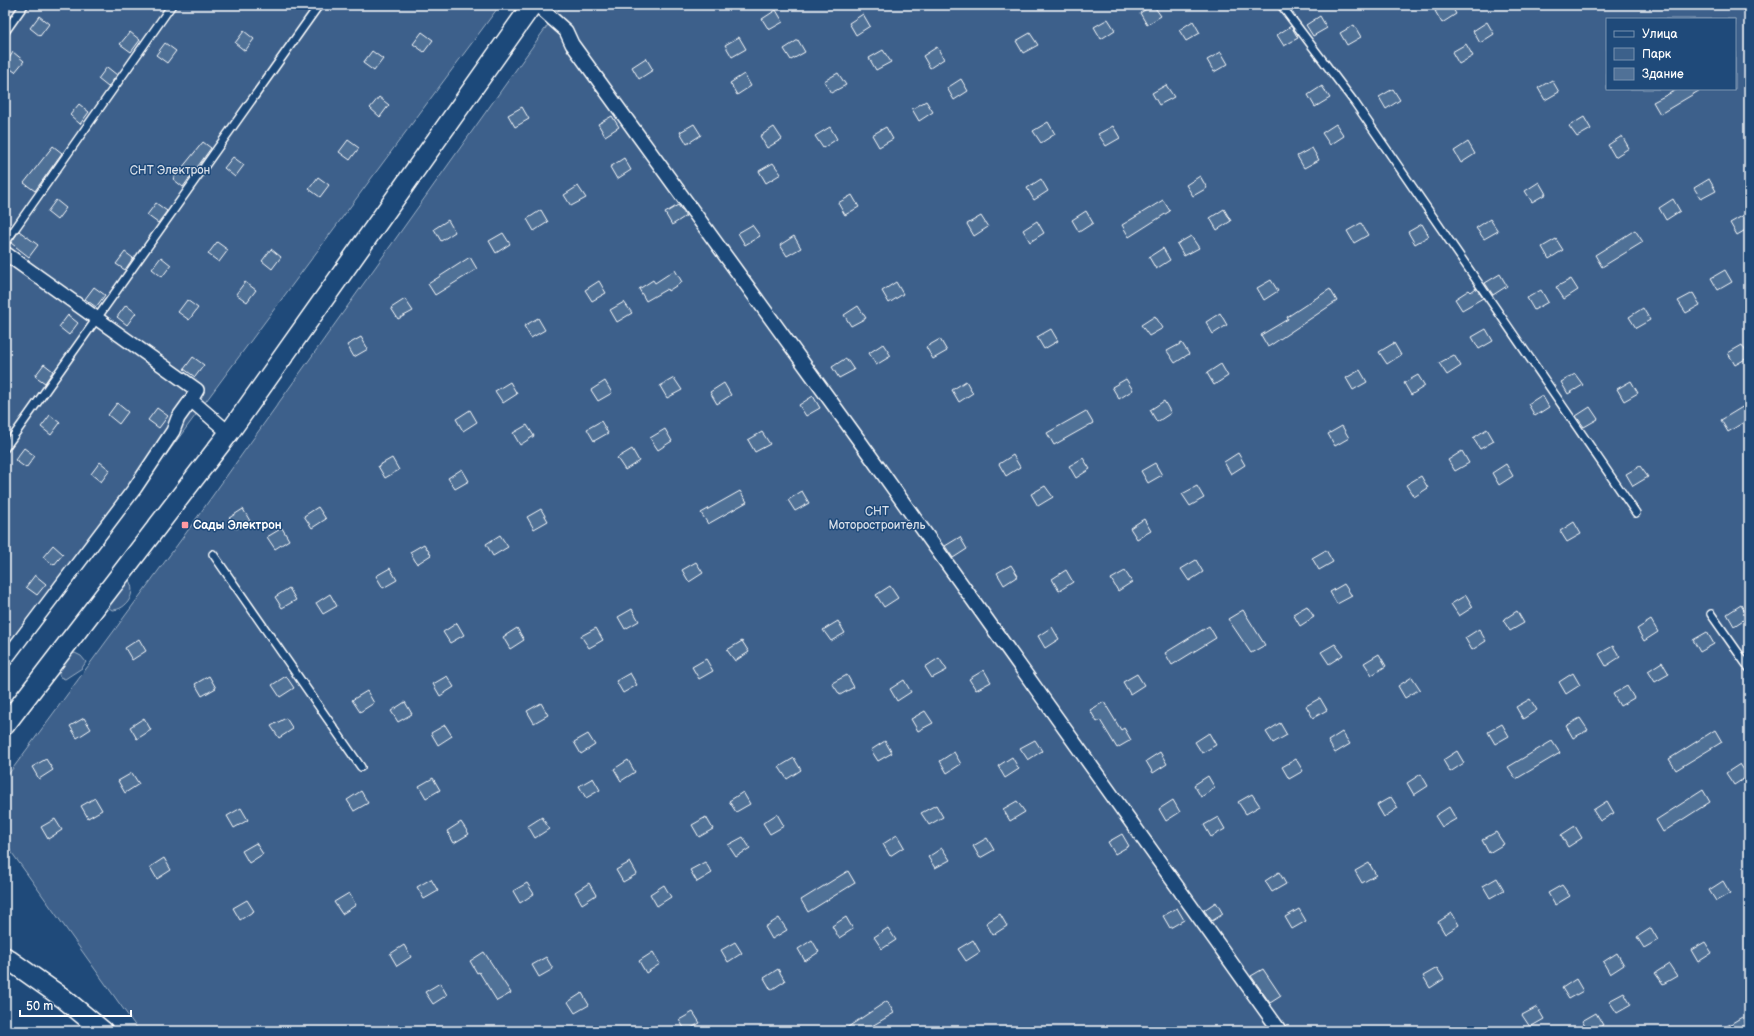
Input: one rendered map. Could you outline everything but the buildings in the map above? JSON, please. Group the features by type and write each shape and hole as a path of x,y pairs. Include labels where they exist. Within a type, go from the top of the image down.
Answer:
{"street":[{"path":"5,725 229,433 532,5"},
{"path":"537,5 566,32 572,44 861,443 1280,1031"},
{"path":"5,254 197,390 178,418 173,431 135,488 5,660"},
{"path":"191,400 229,433"},
{"path":"5,957 63,998 103,1031"}],"lane":[{"path":"5,32 24,5"},
{"path":"5,243 172,5"},
{"path":"5,448 319,5"},
{"path":"1281,5 1355,103 1636,513"},
{"path":"213,554 361,767"},
{"path":"1711,614 1749,668"}],"green space":[{"name":"СНТ Электрон","path":"5,5 500,5 5,672"},
{"name":"СНТ Моторостроитель","path":"562,5 1749,5 1749,1031 139,1031 5,843 5,779 186,533"},
{"path":"122,580 129,580 132,590 131,595 126,604 112,610 108,607"},
{"path":"75,653 81,656 86,662 82,668 65,679 60,677 58,671 70,655"}],"place":[{"name":"Сады Электрон","path":"185,525"}]}
